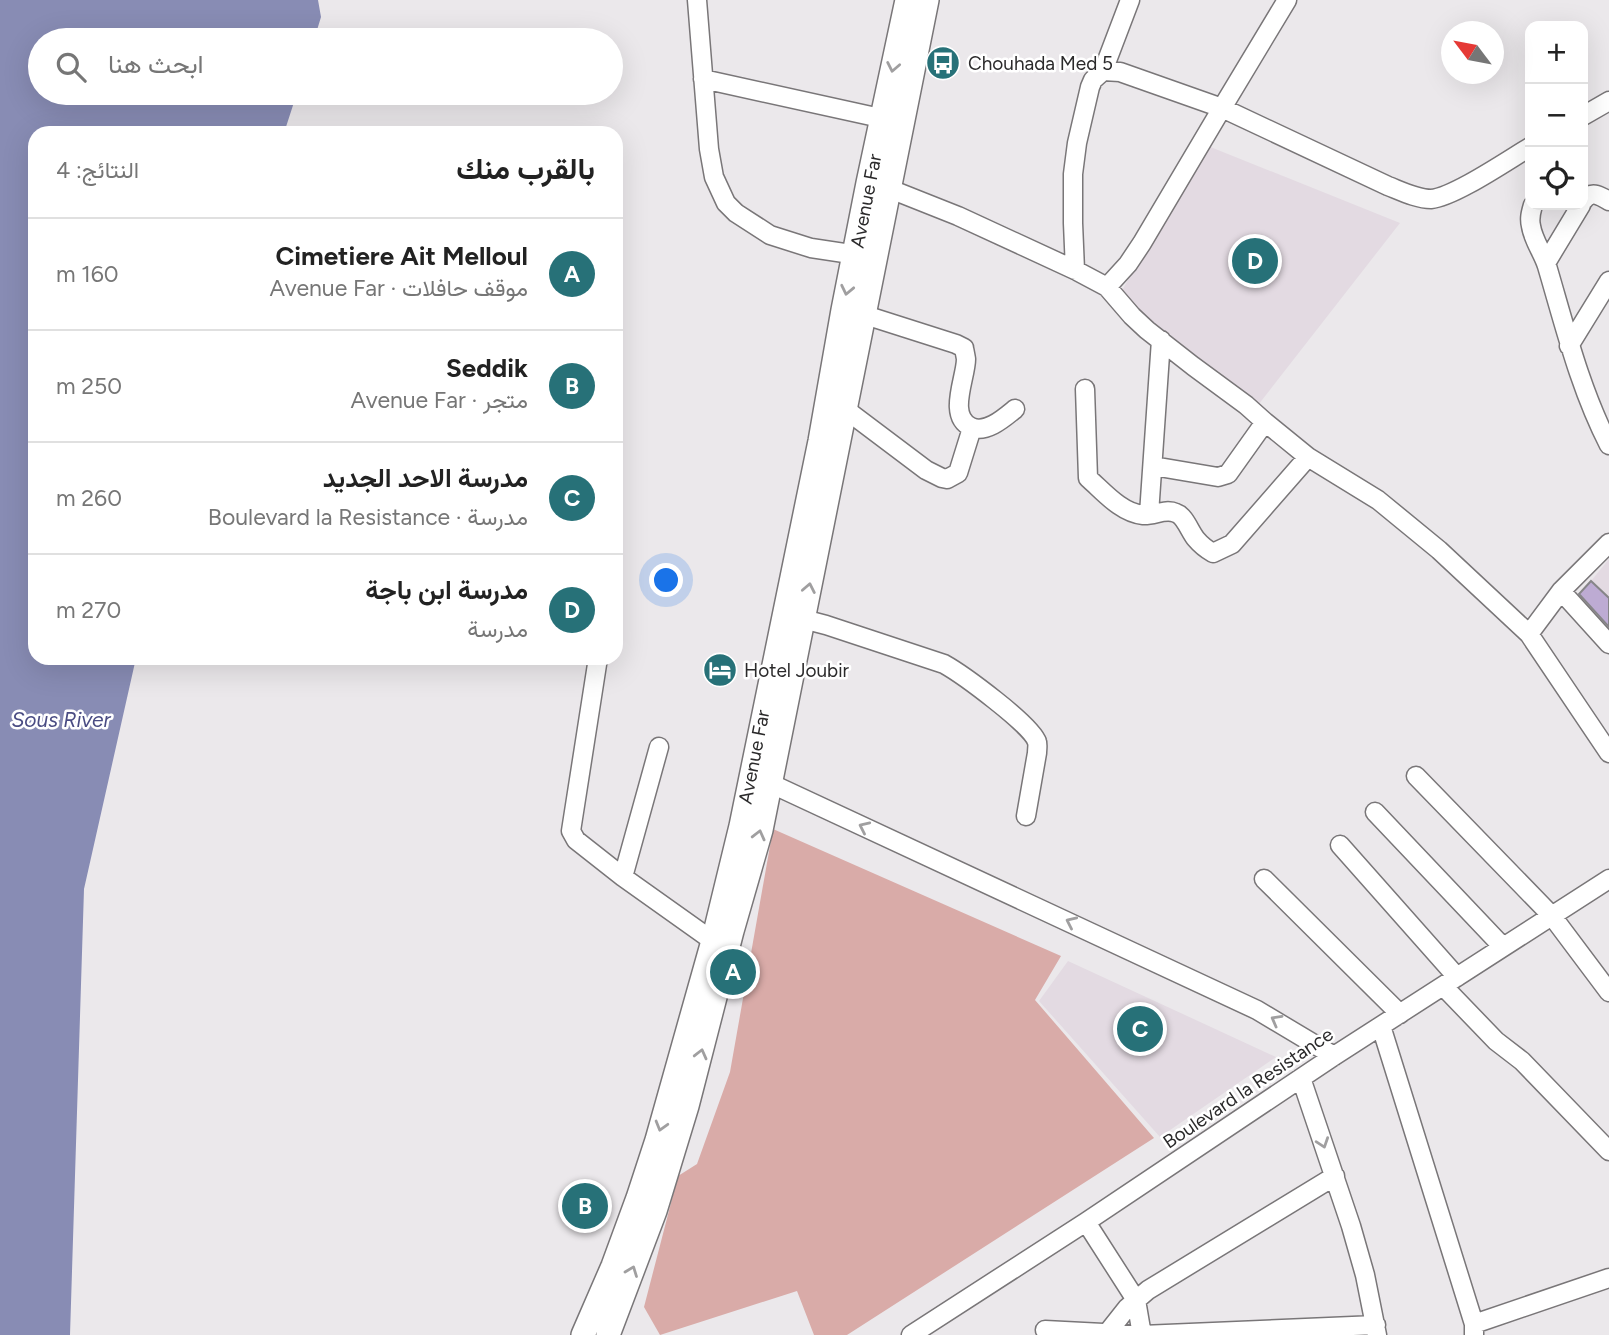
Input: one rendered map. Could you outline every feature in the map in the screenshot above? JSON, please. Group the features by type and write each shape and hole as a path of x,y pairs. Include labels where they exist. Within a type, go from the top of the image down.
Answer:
{"main road":[{"name":"Avenue Far","path":"583,1335 614,1266 657,1140 713,941 741,827 760,779 803,619 865,315 865,256 890,190 893,121 907,0"},
{"name":"Avenue Far","path":"608,1335 655,1211 687,1106 761,830 760,779 820,441 865,256 893,121 927,0"}],"street":[{"path":"697,0 709,149 714,177 726,203 736,213 770,235 811,248 865,256"},
{"path":"1103,71 1130,0"},
{"path":"1107,287 1128,264 1142,243 1287,0"},
{"path":"1075,270 1073,186 1077,143 1090,87 1103,71 1120,72 1222,108 1388,186 1430,199 1450,194 1525,150"},
{"path":"703,79 893,121"},
{"path":"1588,113 1609,101"},
{"path":"890,190 958,216 1107,287 1147,330 1192,366 1247,405 1308,457 1378,500 1439,550 1529,634 1609,754"},
{"path":"1588,196 1594,194 1609,201"},
{"path":"1532,210 1531,229 1546,262 1569,346 1598,424 1609,445"},
{"path":"1546,262 1578,210"},
{"path":"1569,346 1609,281"},
{"path":"865,315 964,348 966,359 959,411 965,423 972,428 1000,422 1015,409"},
{"path":"1149,514 1161,340"},
{"path":"1085,389 1088,478 1120,506 1143,515 1176,513 1205,549 1213,553 1232,544 1308,457"},
{"path":"1598,424 1609,407"},
{"path":"845,409 926,470 942,478 953,477 958,473 972,428"},
{"path":"1153,466 1218,477 1228,474 1265,422"},
{"path":"1529,634 1561,591 1609,543"},
{"path":"1561,591 1609,645"},
{"path":"803,619 944,664 960,672 1014,716 1033,733 1038,743 1026,816"},
{"path":"597,665 570,831 576,840 623,877 713,941"},
{"path":"623,877 659,747"},
{"path":"1416,776 1552,916 1609,992"},
{"path":"760,779 1257,1010 1334,1056"},
{"path":"1375,813 1503,947"},
{"path":"1340,845 1496,1041 1522,1061 1609,1152"},
{"name":"Boulevard la Resistance","path":"911,1335 1609,878"},
{"path":"1264,879 1400,1014"},
{"path":"1381,1026 1474,1330 1609,1278"},
{"path":"1045,1330 1142,1335 1376,1330 1365,1275 1301,1078"},
{"path":"1108,1332 1127,1308 1148,1290 1335,1177"},
{"path":"1086,1222 1136,1300 1142,1335"}],"shaded area":[{"path":"1203,144 1400,223 1255,409 1118,298"},
{"path":"1609,559 1609,598 1591,581"},
{"path":"773,829 1061,956 1035,1000 1154,1138 847,1335 814,1335 797,1291 660,1335 644,1307 678,1176 697,1164 730,1072"},
{"path":"1068,961 1276,1057 1160,1137 1039,1001"}],"water":[{"name":"Sous River","path":"0,0 318,0 321,17 318,28 28,28 28,105 293,105 286,126 28,126 28,665 134,665 84,889 70,1335 0,1335"}],"building":[{"path":"1591,581 1609,598 1609,627 1579,594"}],"place":[{"name":"Chouhada Med 5","path":"943,63"},
{"name":"مدرسة ابن باجة","path":"1255,261"},
{"name":"Hotel Joubir","path":"720,670"},
{"name":"Cimetiere Ait Melloul","path":"733,972"},
{"name":"مدرسة الاحد الجديد","path":"1140,1029"},
{"name":"Seddik","path":"585,1206"}]}
